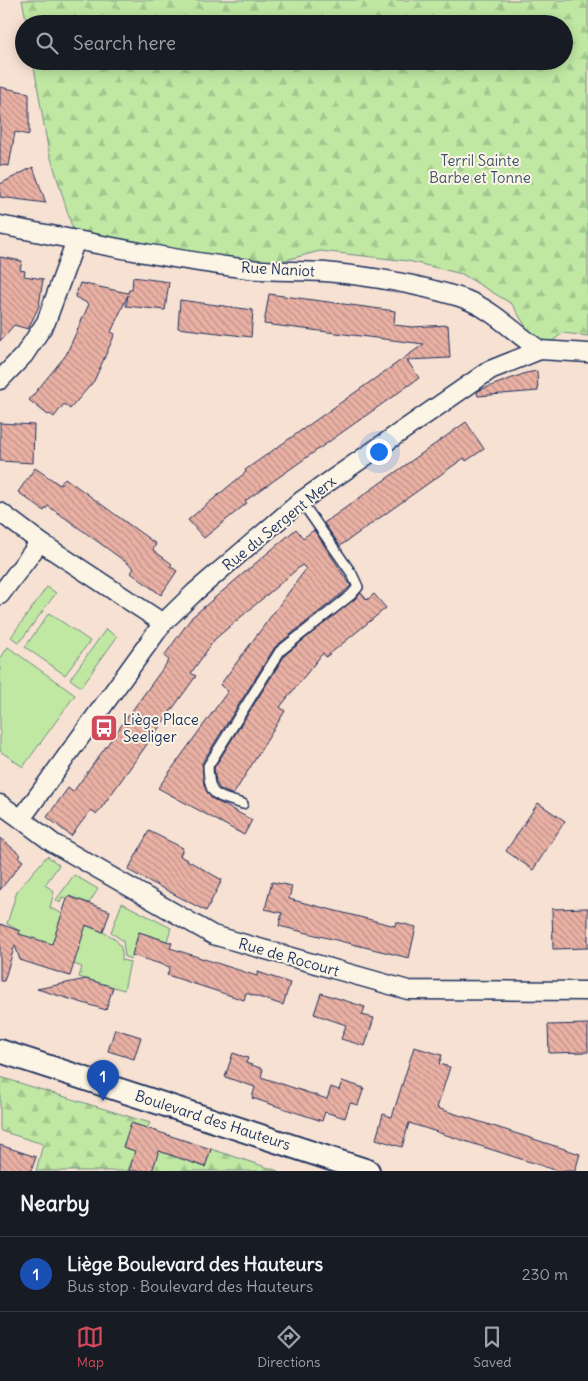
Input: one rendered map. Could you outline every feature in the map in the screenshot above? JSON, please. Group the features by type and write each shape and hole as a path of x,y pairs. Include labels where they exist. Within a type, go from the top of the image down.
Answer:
{"street":[{"name":"Rue Naniot","path":"0,225 164,257 251,269 325,272 405,284 460,297 494,313 520,337 540,350"},
{"path":"0,380 24,356 46,322 76,240"},
{"name":"Rue du Sergent Merx","path":"21,819 163,623 195,592 301,501 490,370 540,350 588,353"},
{"path":"0,512 40,542 163,623"},
{"path":"0,595 40,542"},
{"name":"Rue de Rocourt","path":"0,804 54,843 213,935 408,990 588,990"},
{"name":"Boulevard des Hauteurs","path":"0,1051 368,1171"}],"lane":[{"path":"243,804 216,796 208,786 208,766 280,651 351,595 358,587 352,574 301,501"}],"green space":[{"name":"Terril Sainte Barbe et Tonne","path":"22,0 588,0 588,336 563,333 540,350 512,304 462,274 408,261 320,251 251,269 76,240 48,148 35,70 573,70 573,15 25,15"},
{"path":"47,587 56,593 19,643 11,637"},
{"path":"49,613 90,641 65,675 25,647"},
{"path":"106,629 117,637 81,687 70,679"},
{"path":"8,647 75,695 23,767 0,751 0,659"},
{"path":"47,856 59,865 45,885 54,891 50,908 103,932 120,945 122,960 130,962 124,990 79,977 82,967 74,964 77,952 19,934 20,931 7,924 17,891"},
{"path":"74,875 98,889 89,903 69,896 68,899 62,897 60,903 56,900"},
{"path":"122,903 171,928 167,941 139,932 131,959 125,957 123,941 111,932"},
{"path":"0,1077 150,1123 147,1128 131,1123 123,1147 135,1151 129,1171 36,1171 43,1144 1,1131 0,1129"},
{"path":"211,1149 278,1171 152,1171 159,1151 205,1167"}],"building":[{"path":"0,87 29,93 29,135 15,132 9,166 0,165"},
{"path":"33,167 46,203 0,197 0,184"},
{"path":"0,257 22,261 20,270 25,271 24,276 43,279 39,306 28,329 14,325 0,341"},
{"path":"133,277 169,282 165,310 126,306 128,295 111,332 115,334 94,381 70,409 64,404 54,417 50,414 48,415 29,400 66,355 89,304 75,297 80,283 128,293 129,290 132,290"},
{"path":"269,294 395,311 394,325 412,327 448,325 450,358 407,360 419,378 245,501 247,503 204,538 188,520 246,472 245,470 424,344 264,324"},
{"path":"180,300 253,310 251,337 178,328"},
{"path":"537,371 538,391 478,396 477,392 480,390 526,373"},
{"path":"466,422 484,449 466,461 464,458 340,546 324,523"},
{"path":"0,423 34,425 33,463 0,461"},
{"path":"35,468 60,485 65,478 156,544 153,550 172,564 170,566 177,571 161,595 131,573 134,568 68,520 48,506 44,511 18,492"},
{"path":"296,529 303,538 314,530 351,586 275,647 202,763 204,785 211,798 252,820 244,835 158,788 228,691 220,685 306,569 302,565 215,639 191,673 196,676 97,814 91,810 71,836 47,817 68,788 73,792 169,660 164,656 192,617"},
{"path":"361,593 367,600 374,594 386,608 326,657 323,653 280,707 285,711 233,795 220,789 216,782 214,768 285,655"},
{"path":"538,803 565,821 533,870 506,851"},
{"path":"149,831 183,848 180,856 222,880 206,911 128,870"},
{"path":"0,838 21,855 18,857 23,861 0,890"},
{"path":"272,882 292,886 289,899 395,926 396,922 416,927 409,958 279,926 282,913 265,909"},
{"path":"68,896 110,911 103,932 86,925 70,976 20,960 15,945 4,981 0,981 0,924 20,931 19,934 52,944"},
{"path":"588,908 588,948 553,949 552,909"},
{"path":"139,932 172,943 170,948 257,976 258,972 290,983 283,1005 246,993 244,1000 167,975 170,967 132,955"},
{"path":"86,979 113,987 106,1010 37,989"},
{"path":"321,993 365,1007 362,1015 374,1018 365,1046 341,1039 346,1025 314,1014"},
{"path":"588,1024 588,1052 549,1053 548,1025"},
{"path":"115,1029 141,1037 134,1059 108,1051"},
{"path":"414,1047 442,1055 439,1064 450,1067 437,1108 580,1154 575,1171 558,1171 409,1123 402,1147 376,1139 383,1114 392,1117"},
{"path":"233,1053 248,1058 246,1063 263,1069 261,1077 327,1099 331,1087 339,1090 342,1081 364,1088 358,1105 350,1103 345,1118 325,1112 322,1121 252,1098 255,1087 225,1077"},
{"path":"131,1123 211,1149 205,1167 159,1151 152,1171 129,1171 135,1151 123,1147"},
{"path":"0,1145 36,1157 31,1171 0,1171"}],"place":[{"name":"Liège Place Seeliger","path":"104,728"},
{"name":"Liège Boulevard des Hauteurs","path":"103,1101"}]}
